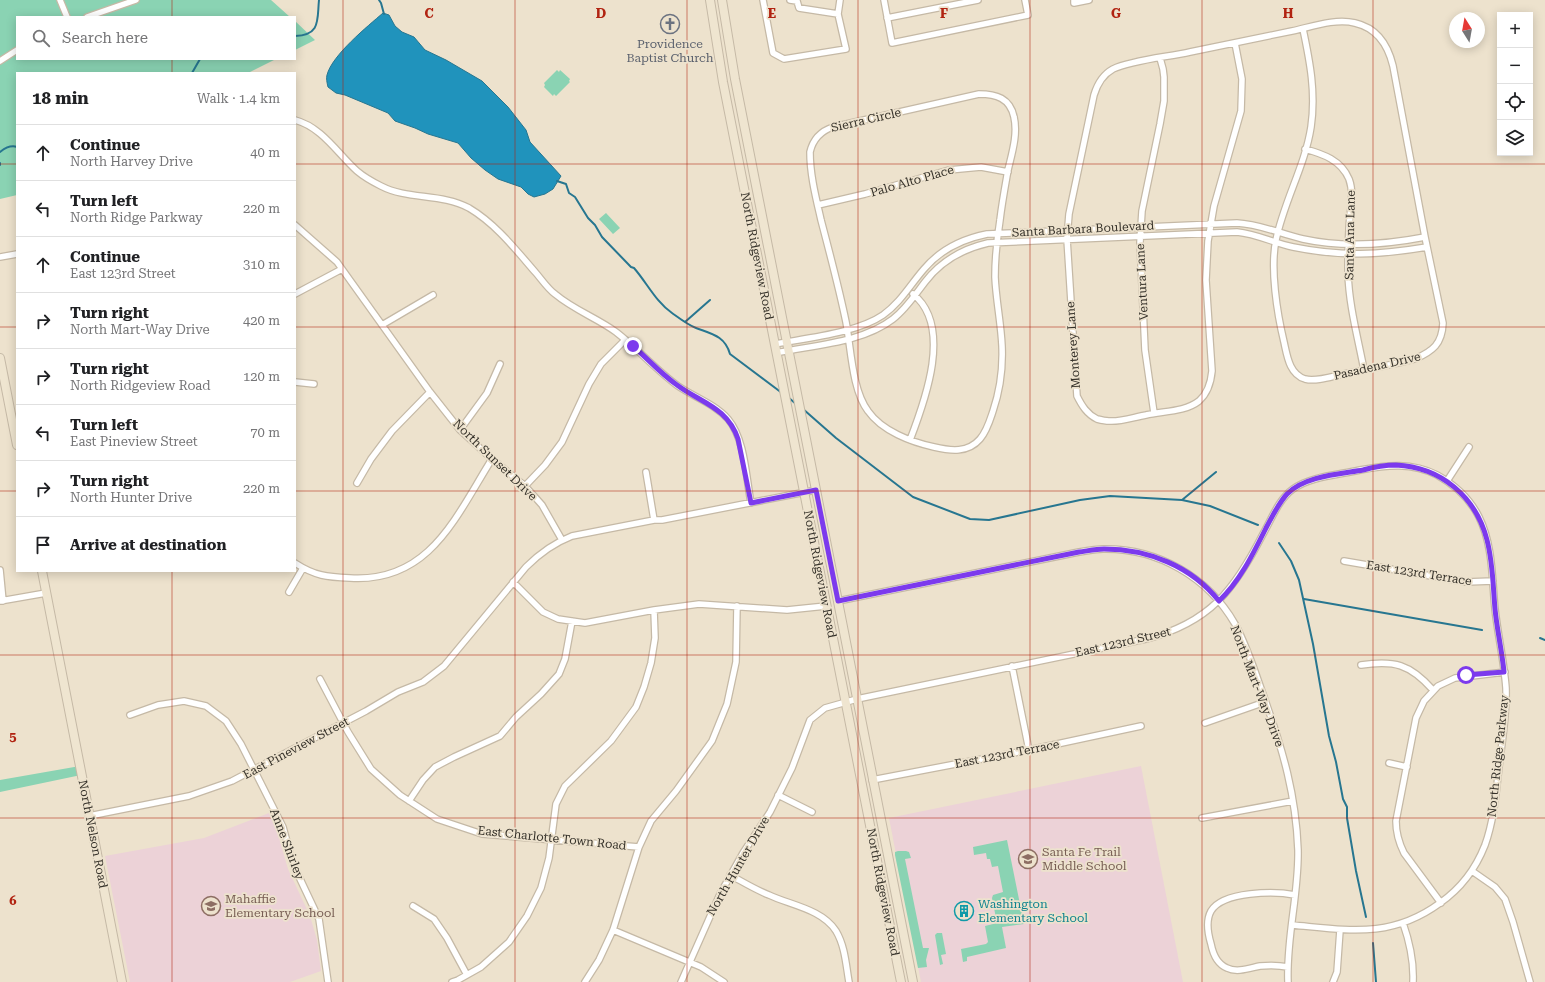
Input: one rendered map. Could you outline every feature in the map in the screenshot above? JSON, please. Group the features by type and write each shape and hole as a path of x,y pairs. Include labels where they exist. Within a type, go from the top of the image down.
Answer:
{"main road":[{"name":"North Ridgeview Road","path":"710,0 723,82 901,982"},
{"name":"North Ridgeview Road","path":"722,0 735,79 913,982"},
{"path":"0,358 16,439"},
{"name":"North Nelson Road","path":"42,572 122,982"}],"street":[{"path":"60,0 67,16"},
{"path":"90,16 136,0"},
{"path":"763,0 773,53 784,59 846,49 838,14 840,0"},
{"path":"790,0 797,1 799,8 838,14"},
{"path":"884,0 892,43 1028,15 1025,0"},
{"path":"887,18 978,0"},
{"path":"1074,0 1074,3 1089,0"},
{"name":"Pasadena Drive","path":"1339,22 1354,23 1373,32 1379,36 1388,48 1393,66 1425,237 1443,323 1441,335 1434,349 1428,353 1415,359 1321,379 1304,379 1288,362 1279,315 1275,271 1276,241 1305,149 1310,129 1313,90 1303,29 1339,22"},
{"name":"Monterey Lane","path":"1235,43 1242,79 1241,111 1214,206 1209,233 1206,280 1212,378 1204,396 1195,404 1173,411 1117,420 1104,420 1089,413 1077,396 1067,239 1072,200 1097,86 1103,76 1111,70 1122,66 1303,29"},
{"path":"0,62 16,51"},
{"name":"Ventura Lane","path":"1154,413 1145,350 1140,236 1142,211 1164,101 1164,69 1160,58"},
{"name":"Sierra Circle","path":"979,94 991,94 998,96 1006,102 1012,110 1015,119 1015,133 996,242 995,276 1002,346 1002,367 997,398 988,426 985,433 977,442 961,450 943,449 925,445 901,436 881,424 864,406 857,388 849,339 818,205 810,166 810,152 811,146 818,135 826,129 979,94"},
{"path":"296,120 314,129 356,170 380,186 404,194 453,201 478,214 500,233 554,294 581,312 609,327 666,377 690,394 711,405 728,419 736,432 738,439 751,503"},
{"name":"Santa Ana Lane","path":"1305,149 1323,154 1333,159 1340,165 1349,178 1352,194 1348,245 1349,290 1364,370"},
{"name":"Palo Alto Place","path":"818,205 865,194 949,170 981,167 1008,172"},
{"name":"Santa Barbara Boulevard","path":"775,344 847,330 866,324 882,316 895,306 929,264 946,250 974,236 998,233 1141,226 1246,223 1305,239 1348,245 1393,243 1425,237"},
{"name":"North Sunset Drive","path":"296,226 337,262 430,392 460,430 525,486 542,505 562,540"},
{"name":"Santa Barbara Boulevard","path":"776,353 849,339 869,333 886,324 900,313 934,271 951,258 968,248 996,242 1209,233 1246,233 1304,249 1348,254 1380,254 1427,247"},
{"path":"0,257 16,254"},
{"path":"296,293 342,269"},
{"path":"908,290 925,306 933,339 933,360 925,400 910,440"},
{"path":"382,325 433,295"},
{"path":"525,486 545,465 562,442 589,384 601,364 625,340"},
{"path":"460,430 487,393 500,364"},
{"path":"296,382 314,384"},
{"path":"357,483 371,459 392,431 430,392"},
{"path":"1447,481 1469,447"},
{"path":"296,564 309,572 330,577 360,579 386,576 407,567 426,554 443,537 492,459"},
{"name":"East 123rd Street","path":"857,698 1166,634 1196,619 1219,601 1231,588 1245,568 1281,502 1287,494 1302,483 1375,467 1395,465 1422,469 1447,481"},
{"path":"646,472 654,520"},
{"name":"North Ridge Parkway","path":"1292,925 1365,931 1378,930 1404,923 1441,903 1456,889 1472,871 1486,843 1493,812 1505,714 1504,672 1488,541 1479,517 1465,496 1447,481"},
{"path":"562,540 572,536 816,490"},
{"name":"East Pineview Street","path":"89,816 189,796 232,781 343,723 398,692 423,682 444,666 513,582 537,556 562,540"},
{"name":"North Mart-Way Drive","path":"838,601 1079,552 1103,549 1128,550 1151,555 1190,574 1204,585 1228,613 1241,636 1287,767 1297,829 1298,851 1288,982"},
{"name":"East 123rd Terrace","path":"1344,561 1466,582 1493,581"},
{"path":"289,592 303,568"},
{"path":"0,570 2,601 46,593"},
{"path":"513,582 543,612 558,619 585,623 654,610 699,604 787,610 826,606"},
{"path":"585,982 599,960 613,930 639,847 651,822 676,791 712,741 727,704 736,662 737,606"},
{"path":"452,982 481,967 509,942 527,916 540,888 549,858 556,804 565,786 611,741 636,707 651,663 655,638 654,610"},
{"path":"410,801 423,780 436,767 500,736 516,717 541,694 559,674 565,659 572,621"},
{"path":"1361,665 1378,662 1399,664 1416,673 1433,690"},
{"path":"1012,666 1028,750"},
{"path":"1441,903 1404,853 1397,836 1396,821 1418,711 1433,690 1445,682 1466,675 1504,672"},
{"name":"East Charlotte Town Road","path":"320,679 343,723 371,769 400,795 438,819 482,834 639,847"},
{"name":"North Hunter Drive","path":"681,982 720,894 730,875 770,812 792,768 810,720 825,708 857,698"},
{"name":"Anne Shirley","path":"130,715 158,705 184,701 206,706 226,721 241,744 283,827 294,864 318,919 328,982"},
{"path":"1205,723 1265,702"},
{"name":"East 123rd Terrace","path":"872,780 1028,750 1141,726"},
{"path":"1389,763 1407,767"},
{"path":"778,795 812,812"},
{"path":"1202,818 1293,800"},
{"path":"1472,871 1495,888 1505,899 1530,982"},
{"path":"730,875 770,896 794,904 821,917 836,931 843,948 849,982"},
{"path":"1288,967 1275,965 1234,970 1227,968 1219,963 1214,955 1210,941 1208,919 1211,910 1218,903 1230,898 1271,893 1295,895"},
{"path":"413,906 434,919 447,938 467,975"},
{"path":"1404,923 1413,961 1413,982"},
{"path":"613,930 701,967 724,982"},
{"path":"1333,982 1336,972 1340,930"}],"shaded area":[{"name":"Santa Fe Trail Middle School","path":"1141,766 1183,982 921,982 889,818"},
{"name":"Mahaffie Elementary School","path":"269,813 277,831 288,869 310,916 317,940 321,971 290,982 130,982 105,856 204,838"}],"green space":[{"path":"0,0 271,0 289,16 16,16 16,60 274,60 250,72 16,72 16,195 0,199"},
{"path":"296,22 315,40 296,50"},
{"path":"557,70 559,72 560,70 570,79 570,82 556,96 554,94 553,96 544,87 544,83"},
{"path":"606,213 620,228 613,234 599,219"},
{"path":"80,766 81,775 0,792 0,780"},
{"path":"1007,840 1024,924 1002,927 1006,948 967,957 967,961 963,962 961,949 986,944 988,942 985,926 997,923 992,898 993,895 1003,892 998,866 992,867 990,859 987,859 986,853 974,855 973,847"},
{"path":"895,852 909,852 911,858 905,859 923,948 929,948 926,960 927,967 918,968 895,855"},
{"path":"937,933 942,933 946,954 941,955 943,964 940,965 935,935"}],"water":[{"path":"383,13 389,15 395,26 402,32 414,37 425,50 446,60 482,81 508,107 526,130 530,142 561,176 553,189 545,194 534,197 528,194 521,187 498,179 485,170 471,158 458,143 428,134 395,121 388,113 345,95 336,93 328,87 327,75 330,67 351,41"}],"waterway":[{"path":"296,36 309,33 316,25 319,0"},
{"path":"379,0 384,14"},
{"path":"193,72 199,60"},
{"path":"0,152 8,147 16,147"},
{"path":"557,181 566,184 569,193 575,197 602,237 631,267 634,268 666,309 690,325 717,336 725,343 730,354 782,393"},
{"path":"685,322 710,300"},
{"path":"789,398 796,404"},
{"path":"803,409 836,438 913,497 970,519 989,520 1080,500 1110,496 1182,500 1210,506 1258,525"},
{"path":"1182,500 1216,472"},
{"path":"1279,543 1291,561 1299,580 1313,644 1329,736 1343,799 1347,807 1347,818 1356,871 1366,917"},
{"path":"1304,599 1482,630"},
{"path":"1540,638 1545,640"},
{"path":"1373,943 1376,982"}],"place":[{"name":"Providence Baptist Church","path":"670,24"},
{"name":"Santa Fe Trail Middle School","path":"1028,859"},
{"name":"Mahaffie Elementary School","path":"211,906"},
{"name":"Washington Elementary School","path":"964,911"}],"route":[{"path":"633,346 666,377 690,394 711,405 728,419 736,432 738,439 751,503 816,490 838,601 1079,552 1103,549 1128,550 1151,555 1172,564 1190,574 1204,585 1219,601 1225,596 1238,579 1281,502 1287,494 1302,483 1382,466 1395,465 1422,469 1435,474 1447,481 1465,496 1479,517 1488,541 1495,610 1504,672 1466,675"}]}
